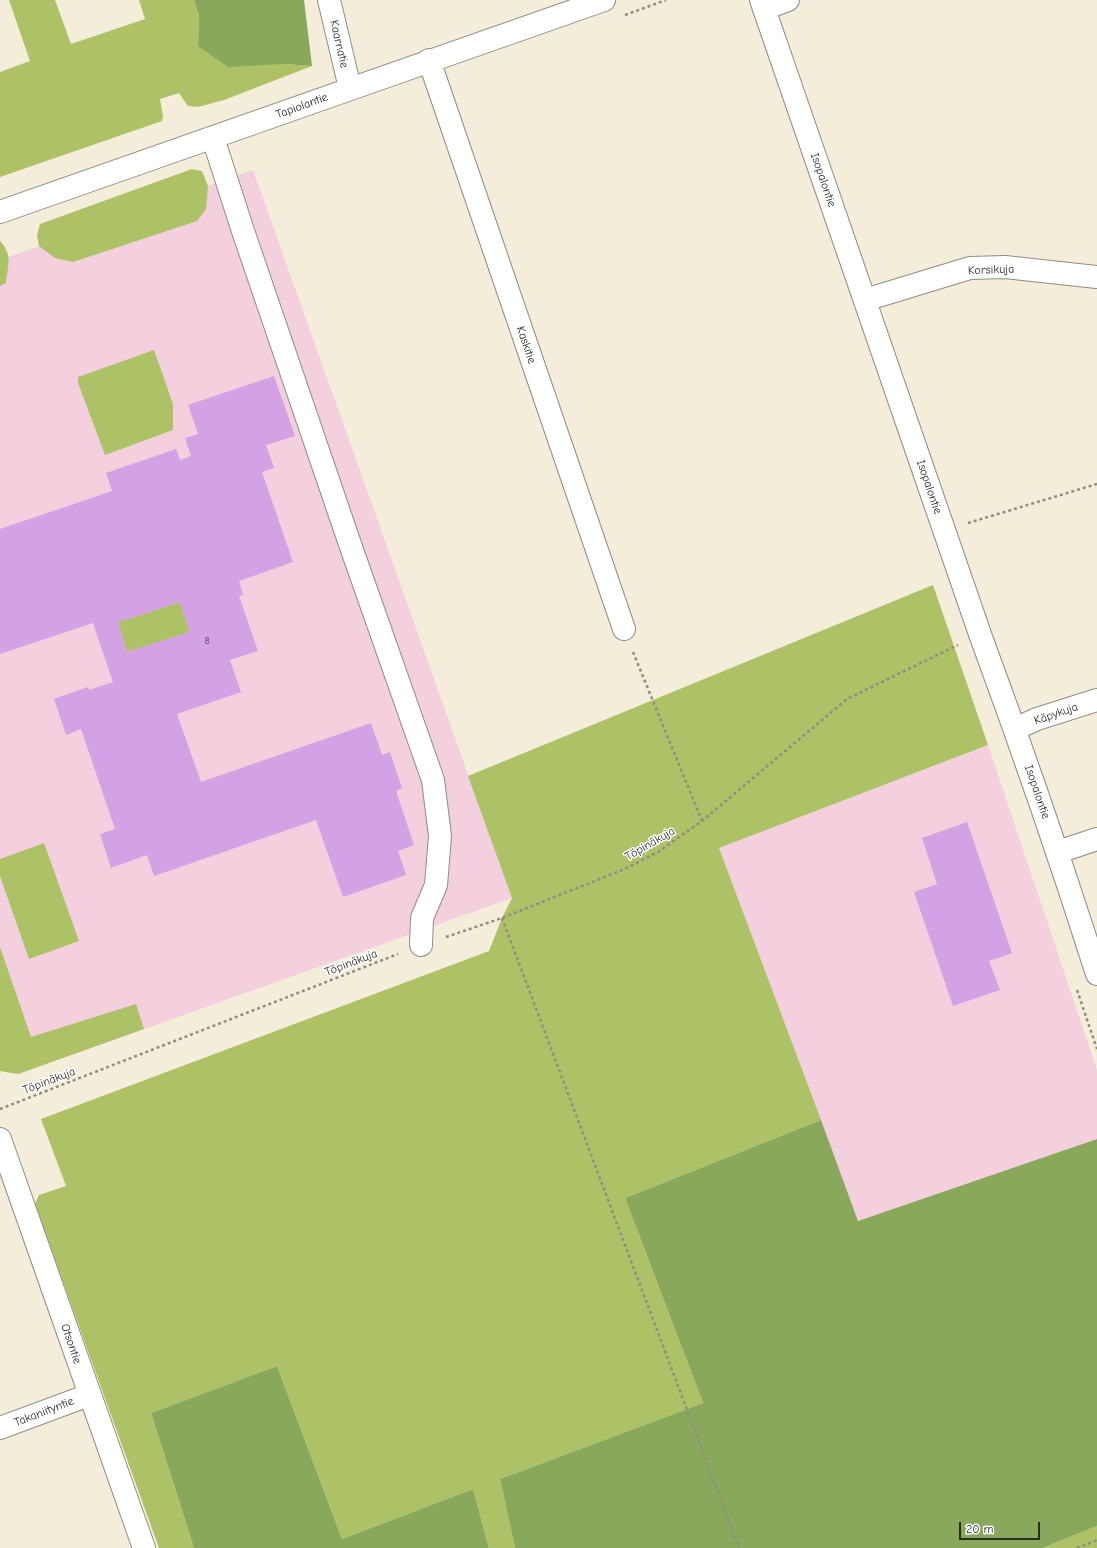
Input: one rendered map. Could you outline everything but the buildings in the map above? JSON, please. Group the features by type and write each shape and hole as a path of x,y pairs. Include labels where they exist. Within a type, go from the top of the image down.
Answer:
{"street":[{"name":"Kaarnatie","path":"329,0 350,88"},
{"name":"Tapiolantie","path":"0,212 213,138 429,60 604,0"},
{"path":"762,4 788,0"},
{"name":"Isopalontie","path":"762,4 944,531 1058,852 1097,974"},
{"name":"Kaskitie","path":"429,60 624,629"},
{"path":"213,138 345,532 434,780 440,836 436,885 422,918 421,946"},
{"name":"Korsikuja","path":"865,300 970,268 1005,267 1097,277"},
{"name":"Käpykuja","path":"1015,729 1037,719 1097,700"},
{"path":"1058,852 1097,839"},
{"name":"Otsontie","path":"0,1139 144,1548"},
{"name":"Takaniityntie","path":"0,1428 89,1395"}],"path":[{"path":"944,531 1097,484"},
{"path":"624,629 702,822"},
{"name":"Töpinäkuja","path":"0,1110 421,946 502,918 627,868 658,852 702,822 847,699 960,644 981,637"},
{"path":"502,918 739,1548"},
{"path":"1077,1548 1097,1540"}],"shaded area":[{"path":"253,170 512,898 18,1074 0,1024 0,260"},
{"path":"988,745 1097,1070 1097,1139 858,1221 719,848"}],"green space":[{"path":"9,0 55,0 71,44 145,19 139,0 194,0 199,16 198,46 282,64 312,66 224,100 198,107 188,106 179,93 160,99 163,116 162,121 0,177 0,72 30,61"},
{"path":"194,0 304,0 312,66 282,64 228,67 198,46 199,16"},
{"path":"192,169 202,171 208,186 206,209 197,221 73,262 55,258 39,246 37,235 40,224"},
{"path":"0,241 7,251 9,260 6,283 0,286"},
{"path":"154,350 173,404 173,430 105,455 78,383 78,377"},
{"path":"933,585 988,745 719,848 821,1120 625,1198 703,1403 500,1479 515,1548 489,1548 473,1489 342,1539 277,1366 151,1413 194,1548 159,1548 35,1204 39,1195 66,1186 41,1119 489,951 502,918 512,898 468,776"},
{"path":"180,602 190,632 127,652 118,622"},
{"path":"44,843 79,941 29,959 0,876 0,859"},
{"path":"0,947 31,1037 136,1004 144,1029 18,1074 0,1071"},
{"path":"821,1120 858,1221 1097,1139 1097,1526 1043,1548 515,1548 500,1479 703,1403 625,1198"},
{"path":"277,1366 342,1539 473,1489 489,1548 194,1548 151,1413"},
{"path":"1097,1526 1097,1548 1043,1548"}]}
